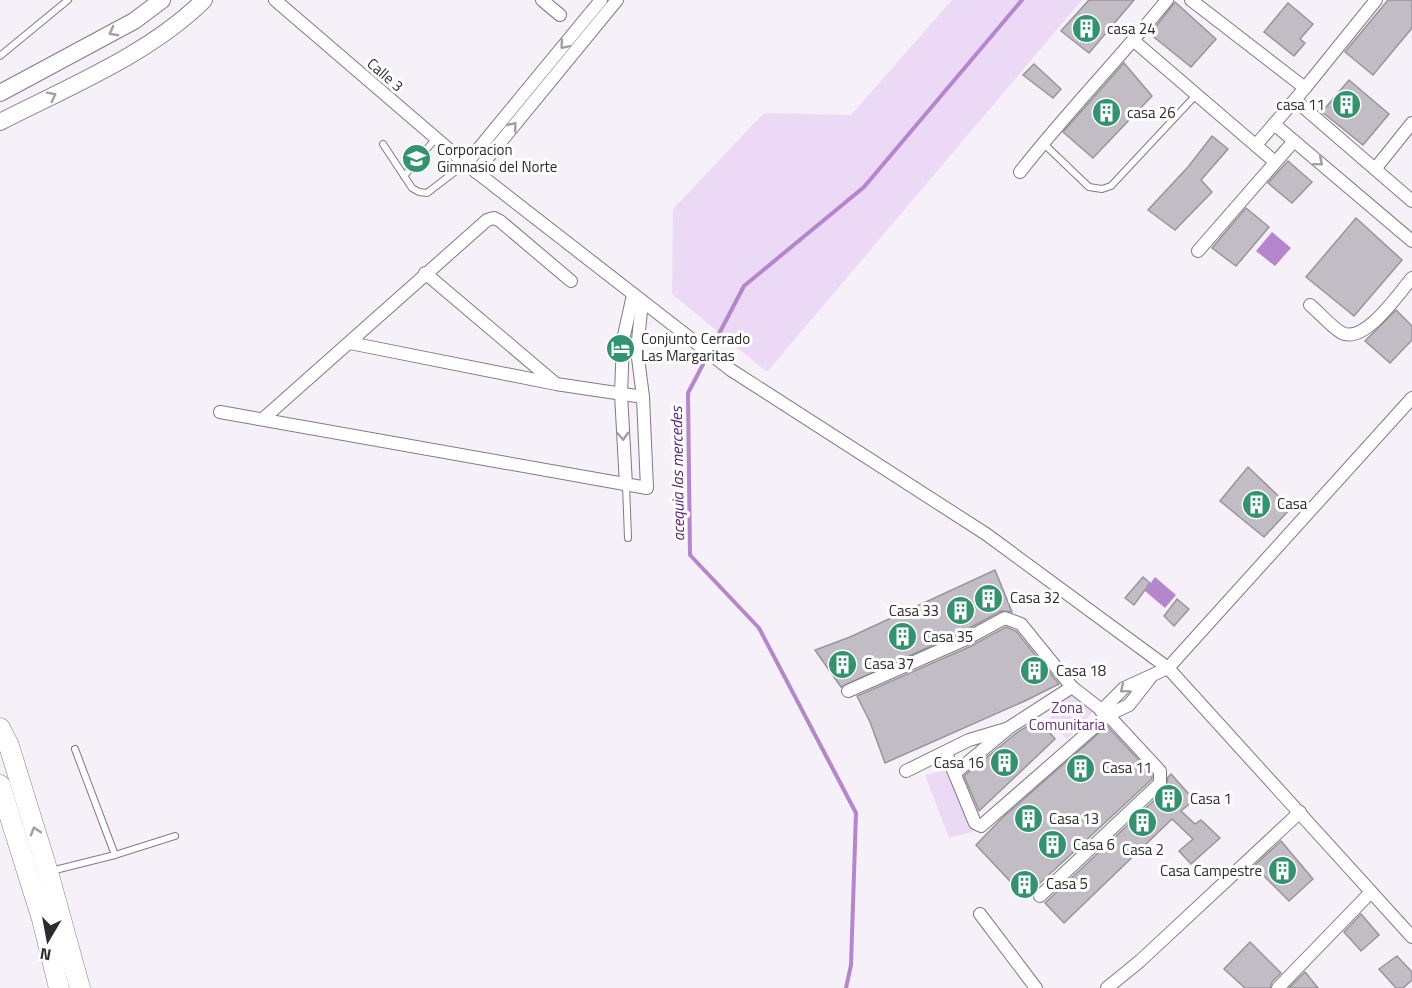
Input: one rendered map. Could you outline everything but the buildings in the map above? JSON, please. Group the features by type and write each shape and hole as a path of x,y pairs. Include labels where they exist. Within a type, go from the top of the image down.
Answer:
{"highway":[{"path":"0,728 9,746 48,872 80,988"},
{"path":"0,785 42,920 59,988"}],"main road":[{"path":"0,93 134,21 162,0"},
{"path":"0,122 143,49 191,14 204,0"}],"street":[{"name":"Calle 3","path":"275,0 471,168 731,370 986,534 1168,668 1412,937"},
{"path":"542,0 560,15"},
{"path":"471,168 601,0"},
{"path":"471,168 617,0"},
{"path":"1020,172 1167,0"},
{"path":"1191,0 1305,88"},
{"path":"1256,145 1376,0"},
{"path":"1134,41 1275,162"},
{"path":"1294,100 1412,201"},
{"path":"1375,169 1412,123"},
{"path":"1274,124 1412,241"},
{"path":"1198,251 1294,141"},
{"path":"264,418 487,220 500,221 571,280"},
{"path":"425,273 556,384"},
{"path":"1310,305 1343,333 1356,334 1368,328 1412,278"},
{"path":"626,485 621,394 622,340 638,298"},
{"path":"220,412 264,418 646,488 643,397 637,350 638,298"},
{"path":"350,343 556,384 643,397"},
{"path":"946,753 975,823 981,826 1105,713 1129,705 1152,676 1168,668 1412,398"},
{"path":"848,691 966,639 1005,618 1021,624 1072,687 1105,713 1160,771 1161,783 1040,896"},
{"path":"955,773 1010,728 1072,687"},
{"path":"906,771 969,740 1010,728"},
{"path":"1107,988 1140,961 1300,812"},
{"path":"1278,988 1371,892"},
{"path":"980,914 1036,988"}],"lane":[{"path":"0,56 68,0"},
{"path":"1043,143 1089,187 1102,189 1111,186 1196,94"},
{"path":"404,176 436,138"},
{"path":"383,144 412,188 419,192 427,193 471,168"},
{"path":"626,485 628,538"},
{"path":"75,749 115,855"},
{"path":"48,872 115,855 175,836"}],"green space":[{"path":"952,0 1082,0 767,372 672,294 673,209 764,113 851,115"},
{"name":"Zona Comunitaria","path":"1070,691 1095,710 1067,739 1049,722 1056,699 1066,701"},
{"path":"954,768 975,831 949,838 925,775"}],"shaded area":[{"path":"1272,232 1291,248 1275,266 1256,251"},
{"path":"1155,577 1176,595 1165,608 1145,591"}],"waterway":[{"name":"acequia las mercedes","path":"846,988 851,965 856,813 759,628 690,555 688,393 744,286 864,187 1022,0"}],"place":[{"name":"casa 24","path":"1086,29"},
{"name":"casa 11","path":"1346,105"},
{"name":"casa 26","path":"1106,113"},
{"name":"Corporacion Gimnasio del Norte","path":"416,159"},
{"name":"Conjunto Cerrado Las Margaritas","path":"620,348"},
{"name":"Casa","path":"1256,504"},
{"name":"Casa 32","path":"989,598"},
{"name":"Casa 33","path":"960,611"},
{"name":"Casa 35","path":"902,637"},
{"name":"Casa 37","path":"843,664"},
{"name":"Casa 18","path":"1035,671"},
{"name":"Casa 16","path":"1005,763"},
{"name":"Casa 11","path":"1081,768"},
{"name":"Casa 1","path":"1169,799"},
{"name":"Casa 13","path":"1028,819"},
{"name":"Casa 2","path":"1143,823"},
{"name":"Casa 6","path":"1052,845"},
{"name":"Casa Campestre","path":"1283,871"},
{"name":"Casa 5","path":"1025,884"}]}
